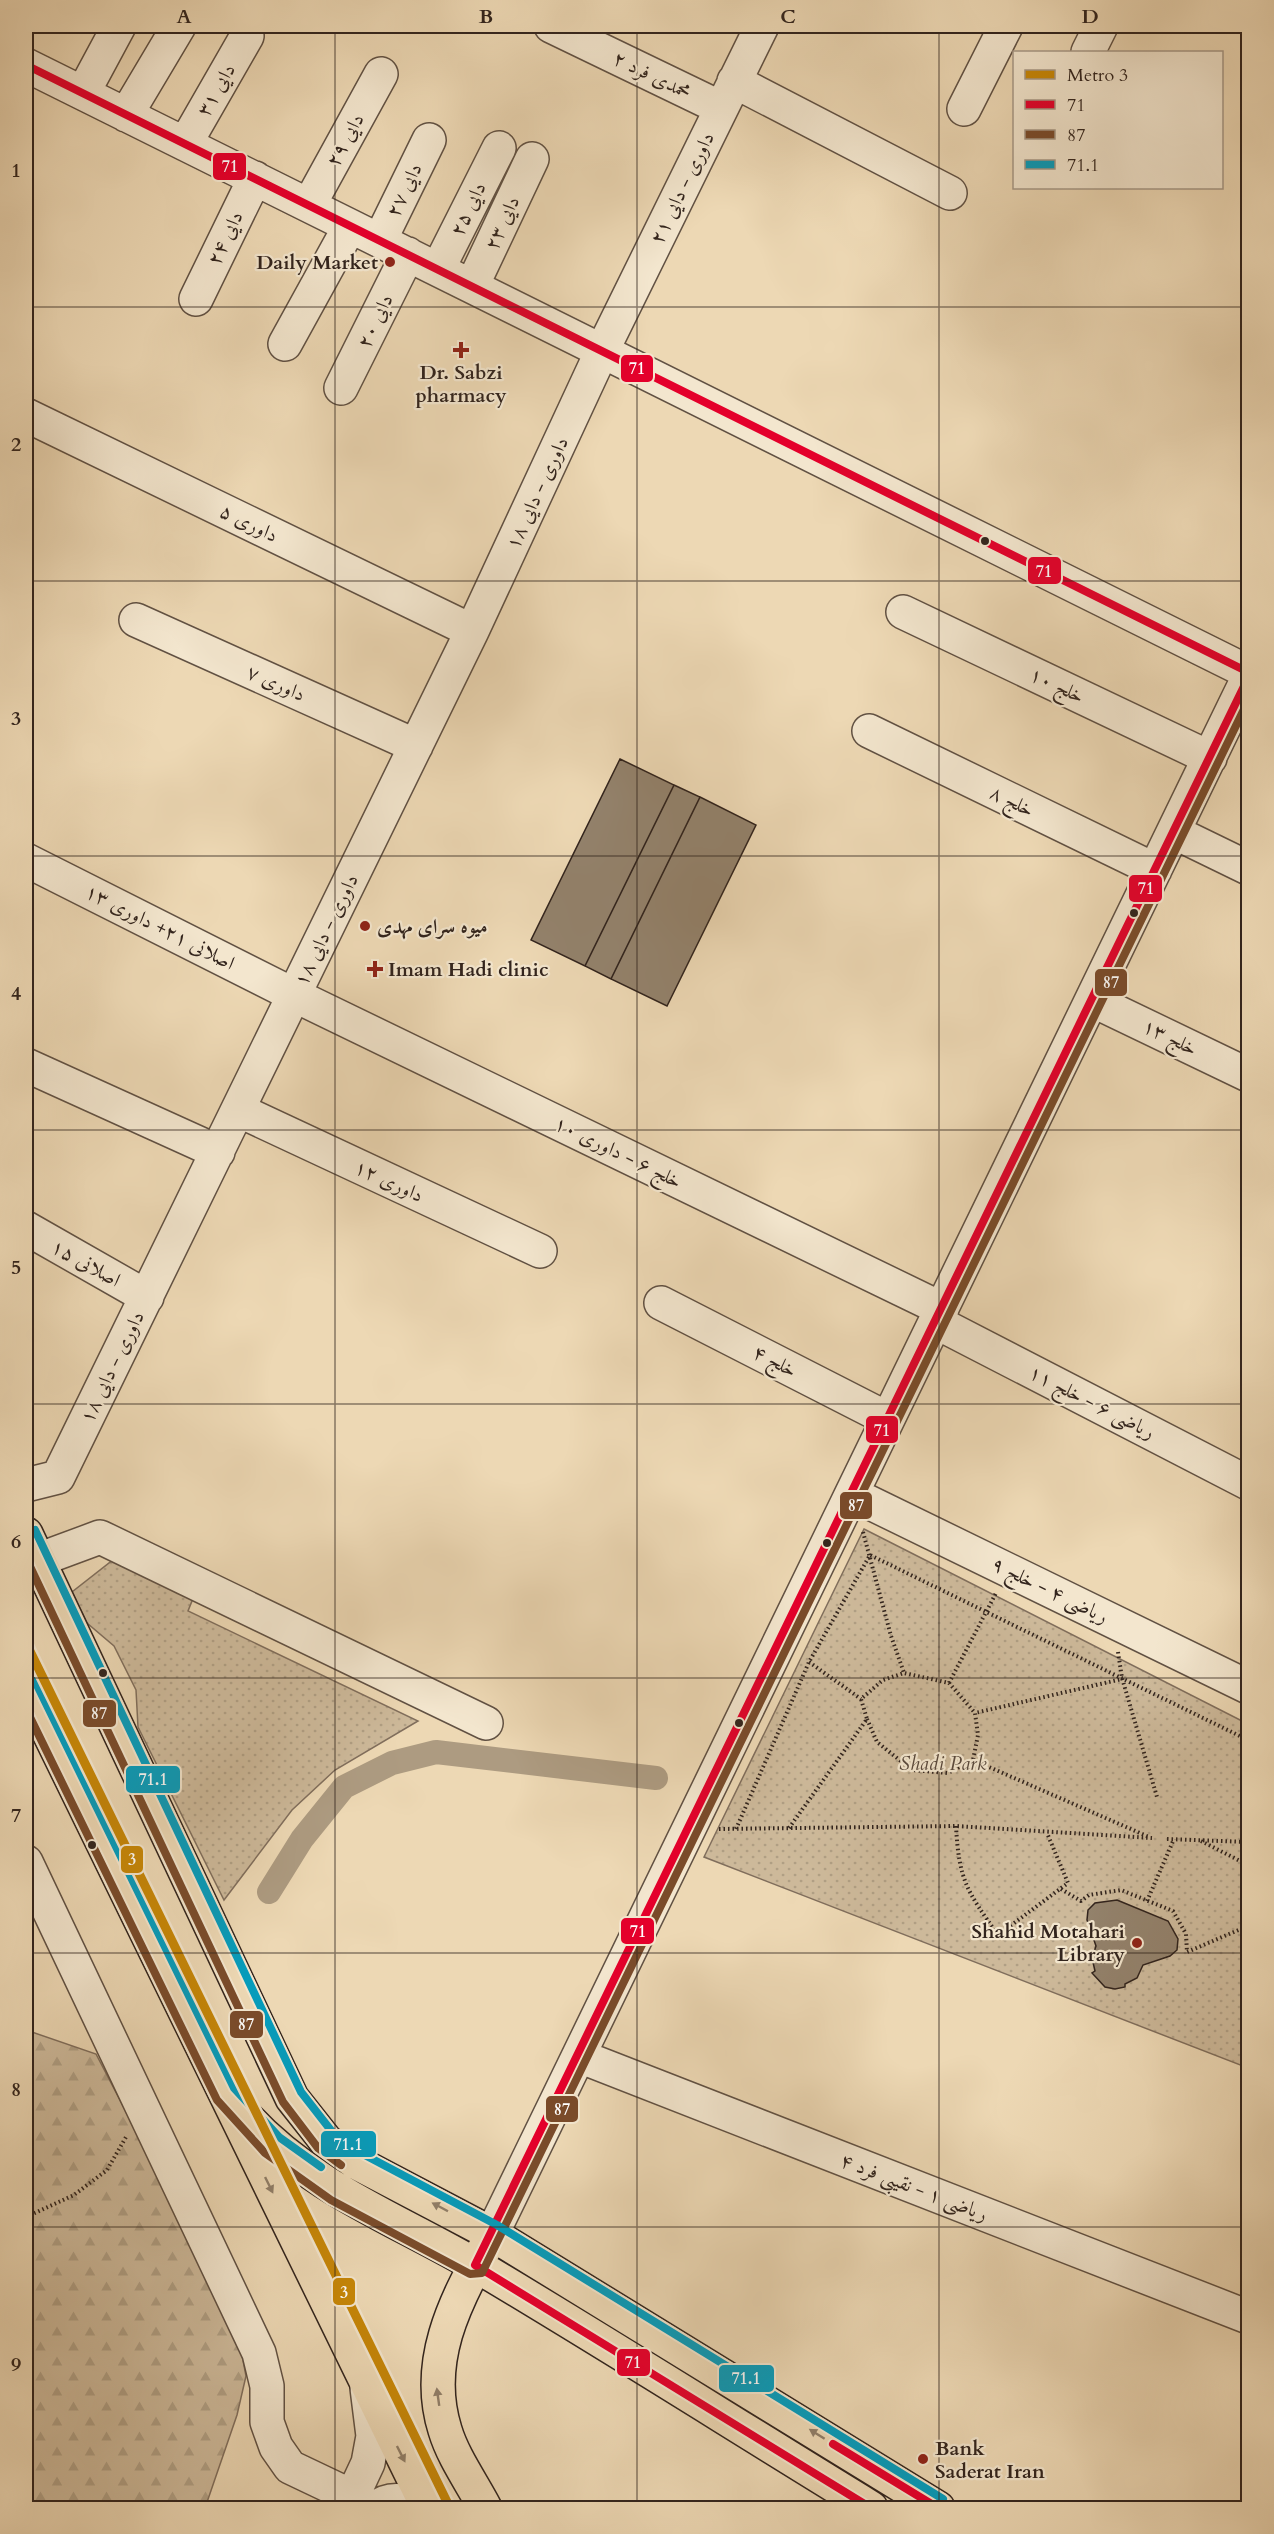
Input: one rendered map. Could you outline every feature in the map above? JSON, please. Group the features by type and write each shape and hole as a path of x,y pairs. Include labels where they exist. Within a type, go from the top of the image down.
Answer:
{"main road":[{"path":"32,1547 292,2098 326,2141 355,2162 492,2234 938,2508"},
{"path":"26,1686 427,2507"},
{"path":"225,2094 272,2145 337,2192 475,2265 871,2508"},
{"path":"485,2508 445,2431 437,2397 436,2371 445,2332 475,2265 492,2234"}],"street":[{"path":"83,93 119,26"},
{"path":"126,115 179,26"},
{"name":"محمدی فرد ۲","path":"551,26 728,95 950,193"},
{"name":"داوری - دایی ۲۱","path":"602,351 762,26"},
{"path":"964,109 1006,26"},
{"path":"1088,51 1101,26"},
{"name":"دایی ۳۱","path":"185,144 247,36"},
{"path":"26,65 1248,672"},
{"name":"دایی ۲۹","path":"309,205 381,74"},
{"name":"دایی ۲۷","path":"394,247 429,140"},
{"name":"دایی ۲۵","path":"438,270 499,148"},
{"name":"دایی ۲۳","path":"472,286 532,159"},
{"name":"دایی ۲۴","path":"196,299 255,178"},
{"path":"285,344 350,226"},
{"name":"دایی ۲۰","path":"341,388 394,247"},
{"name":"داوری - دایی ۱۸","path":"26,1485 58,1477 416,747 602,351"},
{"name":"داوری ۵","path":"26,415 472,631"},
{"name":"خلج ۱۰","path":"903,612 1210,758"},
{"name":"داوری ۷","path":"136,621 416,747"},
{"path":"492,2234 1248,678"},
{"name":"خلج ۸","path":"869,731 1155,870"},
{"path":"1174,832 1248,868"},
{"name":"اصلانی ۲۱+ داوری ۱۳","path":"26,860 294,995"},
{"name":"خلج ۶ - داوری ۱۰","path":"294,995 939,1315"},
{"name":"خلج ۱۳","path":"1092,1000 1248,1075"},
{"path":"26,1065 218,1152"},
{"name":"داوری ۱۲","path":"238,1110 540,1251"},
{"name":"اصلانی ۱۵","path":"26,1228 147,1297"},
{"name":"خلج ۴","path":"661,1303 888,1419"},
{"name":"ریاضی ۶ - خلج ۱۱","path":"939,1315 1248,1483"},
{"name":"ریاضی ۴ - خلج ۹","path":"852,1494 1248,1687"},
{"path":"32,1547 100,1537 486,1723"},
{"path":"26,1862 260,2353 267,2386 267,2422 276,2447 290,2467 358,2504 397,2500 427,2507"},
{"name":"ریاضی ۱ - نقیبی فرد ۴","path":"579,2056 1248,2317"},
{"path":"358,2504 373,2436 366,2386"}],"path":[{"path":"852,1494 891,1636 904,1673"},
{"path":"870,1555 1248,1740"},
{"path":"736,1829 809,1662 870,1555"},
{"path":"949,1683 988,1613 1006,1569"},
{"path":"1121,1625 1118,1652 1122,1678 1157,1797"},
{"path":"809,1662 861,1699 877,1742 912,1770 948,1773 973,1760"},
{"path":"861,1699 883,1680 904,1673 949,1683 975,1713 978,1735 973,1760"},
{"path":"975,1713 1122,1678"},
{"path":"789,1828 837,1757 867,1719"},
{"path":"689,1829 956,1826 1152,1838 973,1760"},
{"path":"956,1826 958,1863 970,1898 998,1935 1068,1883 1046,1832"},
{"path":"1167,1839 1248,1842"},
{"path":"1147,1900 1174,1839"},
{"path":"1198,1839 1248,1865"},
{"path":"1061,1889 1081,1901 1089,1895 1121,1890 1173,1911 1186,1934 1187,1952 1248,1926"},
{"path":"1243,1929 1248,1940"},
{"path":"26,2217 74,2195 107,2170 143,2108"}],"green space":[{"name":"Shadi Park","path":"864,1529 1248,1724 1248,2068 704,1857"},
{"path":"118,1556 194,1596 188,1611 418,1721 335,1770 292,1810 224,1900 138,1727 136,1690 114,1646 87,1623 72,1592"},
{"path":"26,2030 96,2054 236,2323 246,2376 237,2415 205,2508 26,2508"}],"building":[{"path":"620,759 674,785 585,966 531,940"},
{"path":"674,785 700,797 611,979 585,966"},
{"path":"700,797 756,825 667,1006 611,979"},
{"name":"Shahid Motahari Library","path":"1117,1900 1168,1921 1178,1939 1177,1950 1170,1956 1143,1965 1137,1978 1125,1984 1125,1987 1115,1989 1105,1987 1092,1973 1095,1971 1092,1958 1096,1946 1087,1920 1088,1910 1095,1903"}],"waterway":[{"path":"269,1892 302,1839 344,1787 392,1763 436,1752 656,1778"}],"metro line":[{"name":"3","path":"26,1643 450,2508"}],"transit line":[{"name":"71","path":"26,65 1248,672"},
{"name":"71","path":"871,2508 475,2265 1248,678"},
{"name":"87","path":"26,1709 217,2100 265,2153 331,2200 470,2274 482,2273 1248,701"},
{"name":"71.1","path":"35,1530 301,2092 333,2133 361,2153 497,2225 943,2499"},
{"name":"87","path":"26,1558 283,2102 318,2148 341,2165"},
{"name":"71.1","path":"35,1681 234,2088 279,2137 321,2167"},
{"name":"71","path":"833,2444 938,2508"}],"place":[{"name":"Daily Market","path":"390,262"},
{"name":"Dr. Sabzi pharmacy","path":"461,350"},
{"name":"میوه سرای مهدی","path":"365,926"},
{"name":"Imam Hadi clinic","path":"375,969"},
{"name":"Shahid Motahari Library","path":"1137,1943"},
{"name":"Bank Saderat Iran","path":"923,2459"}]}
